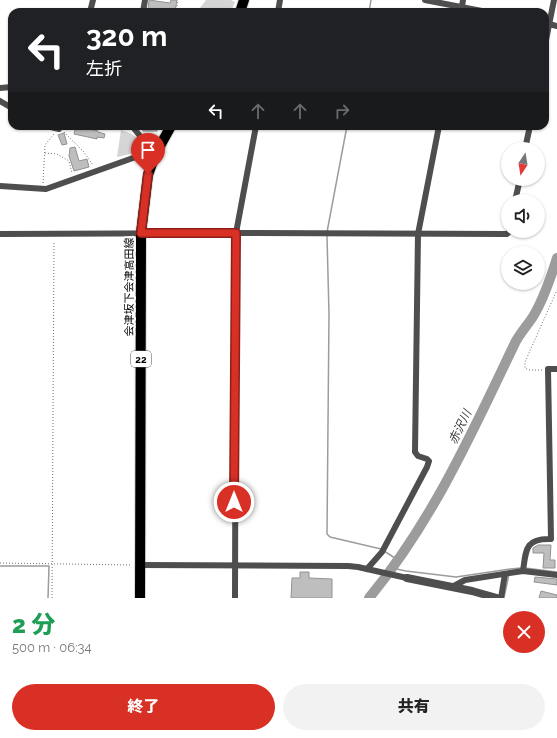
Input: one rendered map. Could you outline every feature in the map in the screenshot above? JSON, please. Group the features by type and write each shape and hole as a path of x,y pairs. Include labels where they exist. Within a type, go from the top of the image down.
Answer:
{"main road":[{"name":"会津坂下会津高田線","path":"140,598 141,233 151,154 168,130"}],"street":[{"path":"425,0 457,8"},
{"path":"549,17 554,0"},
{"path":"0,186 43,189 151,154 135,130"},
{"path":"235,598 236,233 255,130"},
{"path":"368,569 382,552 429,461 418,456 415,452 418,234 438,130"},
{"path":"527,142 529,130"},
{"path":"0,234 501,234"},
{"path":"524,571 525,556 532,542 540,539 554,539 548,370 557,369"},
{"path":"140,565 348,566 452,587 497,598"},
{"path":"452,587 465,580 524,571 557,575"},
{"path":"501,598 505,574"}],"path":[{"path":"43,189 44,153 46,143 58,130"},
{"path":"62,130 89,158 96,171"},
{"path":"44,153 57,154 69,161 74,179"},
{"path":"52,598 54,234"},
{"path":"548,370 529,370 524,366 557,290"},
{"path":"0,563 53,565 140,565"}],"shaded area":[{"path":"206,0 231,0 235,2 233,8 200,8"},
{"path":"121,130 136,137 140,142 143,151 117,157"}],"building":[{"path":"149,0 170,3 171,0 177,0 176,8 148,8"},
{"path":"75,130 94,130 105,134 104,138 97,137 97,139 74,134"},
{"path":"143,130 157,130 157,131"},
{"path":"64,133 67,144 62,145 58,135"},
{"path":"75,147 79,161 87,159 89,167 74,171 69,156 70,148"},
{"path":"538,545 551,545 550,560 555,560 555,568 543,568 544,553 533,553 533,548"},
{"path":"300,572 309,572 309,578 332,579 332,598 291,598 292,578 300,578"},
{"path":"535,577 557,579 557,585 534,582"},
{"path":"541,591 557,595 557,598 539,598"}],"waterway":[{"path":"370,8 371,0"},
{"path":"327,232 346,130"},
{"path":"327,236 329,314 327,534 330,537 381,549"},
{"name":"赤沢川","path":"369,598 392,569 412,539 449,476 516,341 538,308 557,258"},
{"path":"384,551 398,560"},
{"path":"0,566 49,566 48,598"},
{"path":"392,568 456,577 521,568"},
{"path":"525,568 557,572"},
{"path":"504,598 509,574"}],"route":[{"path":"148,174 145,189 141,233 236,233 234,502"}]}
